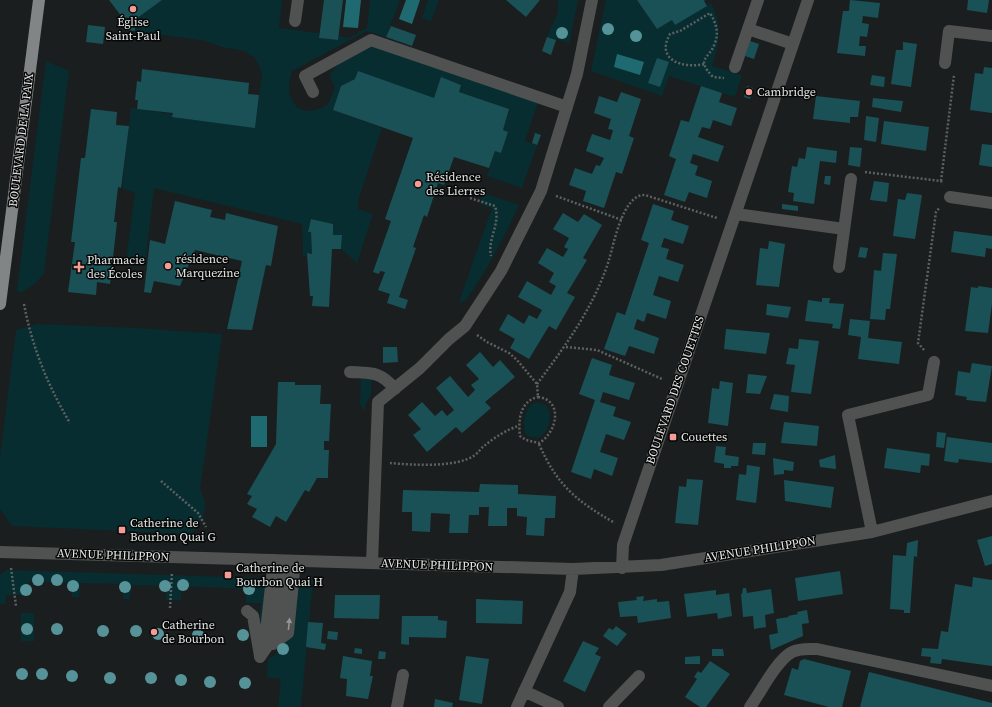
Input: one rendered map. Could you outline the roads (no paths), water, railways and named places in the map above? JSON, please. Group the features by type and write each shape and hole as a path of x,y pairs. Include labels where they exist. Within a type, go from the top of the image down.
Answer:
{"main road":[{"name":"BOULEVARD DE LA PAIX","path":"0,304 38,0"}],"street":[{"path":"295,21 298,0"},
{"path":"372,563 378,402 465,326 501,271 541,191 577,74 592,0"},
{"path":"735,67 758,0"},
{"name":"BOULEVARD DES COUETTES","path":"622,568 623,545 735,219 808,0"},
{"path":"748,29 793,44"},
{"path":"945,63 949,31 992,36"},
{"path":"313,92 305,76 371,40 567,107"},
{"path":"839,267 851,179"},
{"path":"950,197 992,203"},
{"path":"735,219 844,230"},
{"path":"872,532 848,415 928,395 934,362"},
{"path":"350,372 372,373 381,376 394,389"},
{"name":"AVENUE PHILIPPON","path":"6,552 573,570 622,568 661,565 872,532 992,501"},
{"path":"247,611 253,616 260,657 264,650 284,561"},
{"path":"264,650 288,633 284,561"},
{"path":"517,707 570,592 573,570"},
{"path":"750,707 782,661 793,652 804,649 817,649 992,686"},
{"path":"397,707 403,675"},
{"path":"609,707 639,676"},
{"path":"524,691 558,707"}],"water":[{"path":"346,0 361,0 358,28 343,27"},
{"path":"406,0 420,0 412,24 399,19"},
{"path":"617,54 644,62 640,75 614,67"},
{"path":"251,416 267,416 267,447 251,447"}],"place":[{"name":"Église Saint-Paul","path":"133,9"},
{"name":"Cambridge","path":"749,92"},
{"name":"Résidence des Lierres","path":"418,184"},
{"name":"résidence Marquezine","path":"168,266"},
{"name":"Pharmacie des Écoles","path":"79,267"},
{"name":"Couettes","path":"673,437"},
{"name":"Catherine de Bourbon Quai G","path":"122,530"},
{"name":"Catherine de Bourbon Quai H","path":"228,575"},
{"name":"Catherine de Bourbon","path":"154,632"}]}
